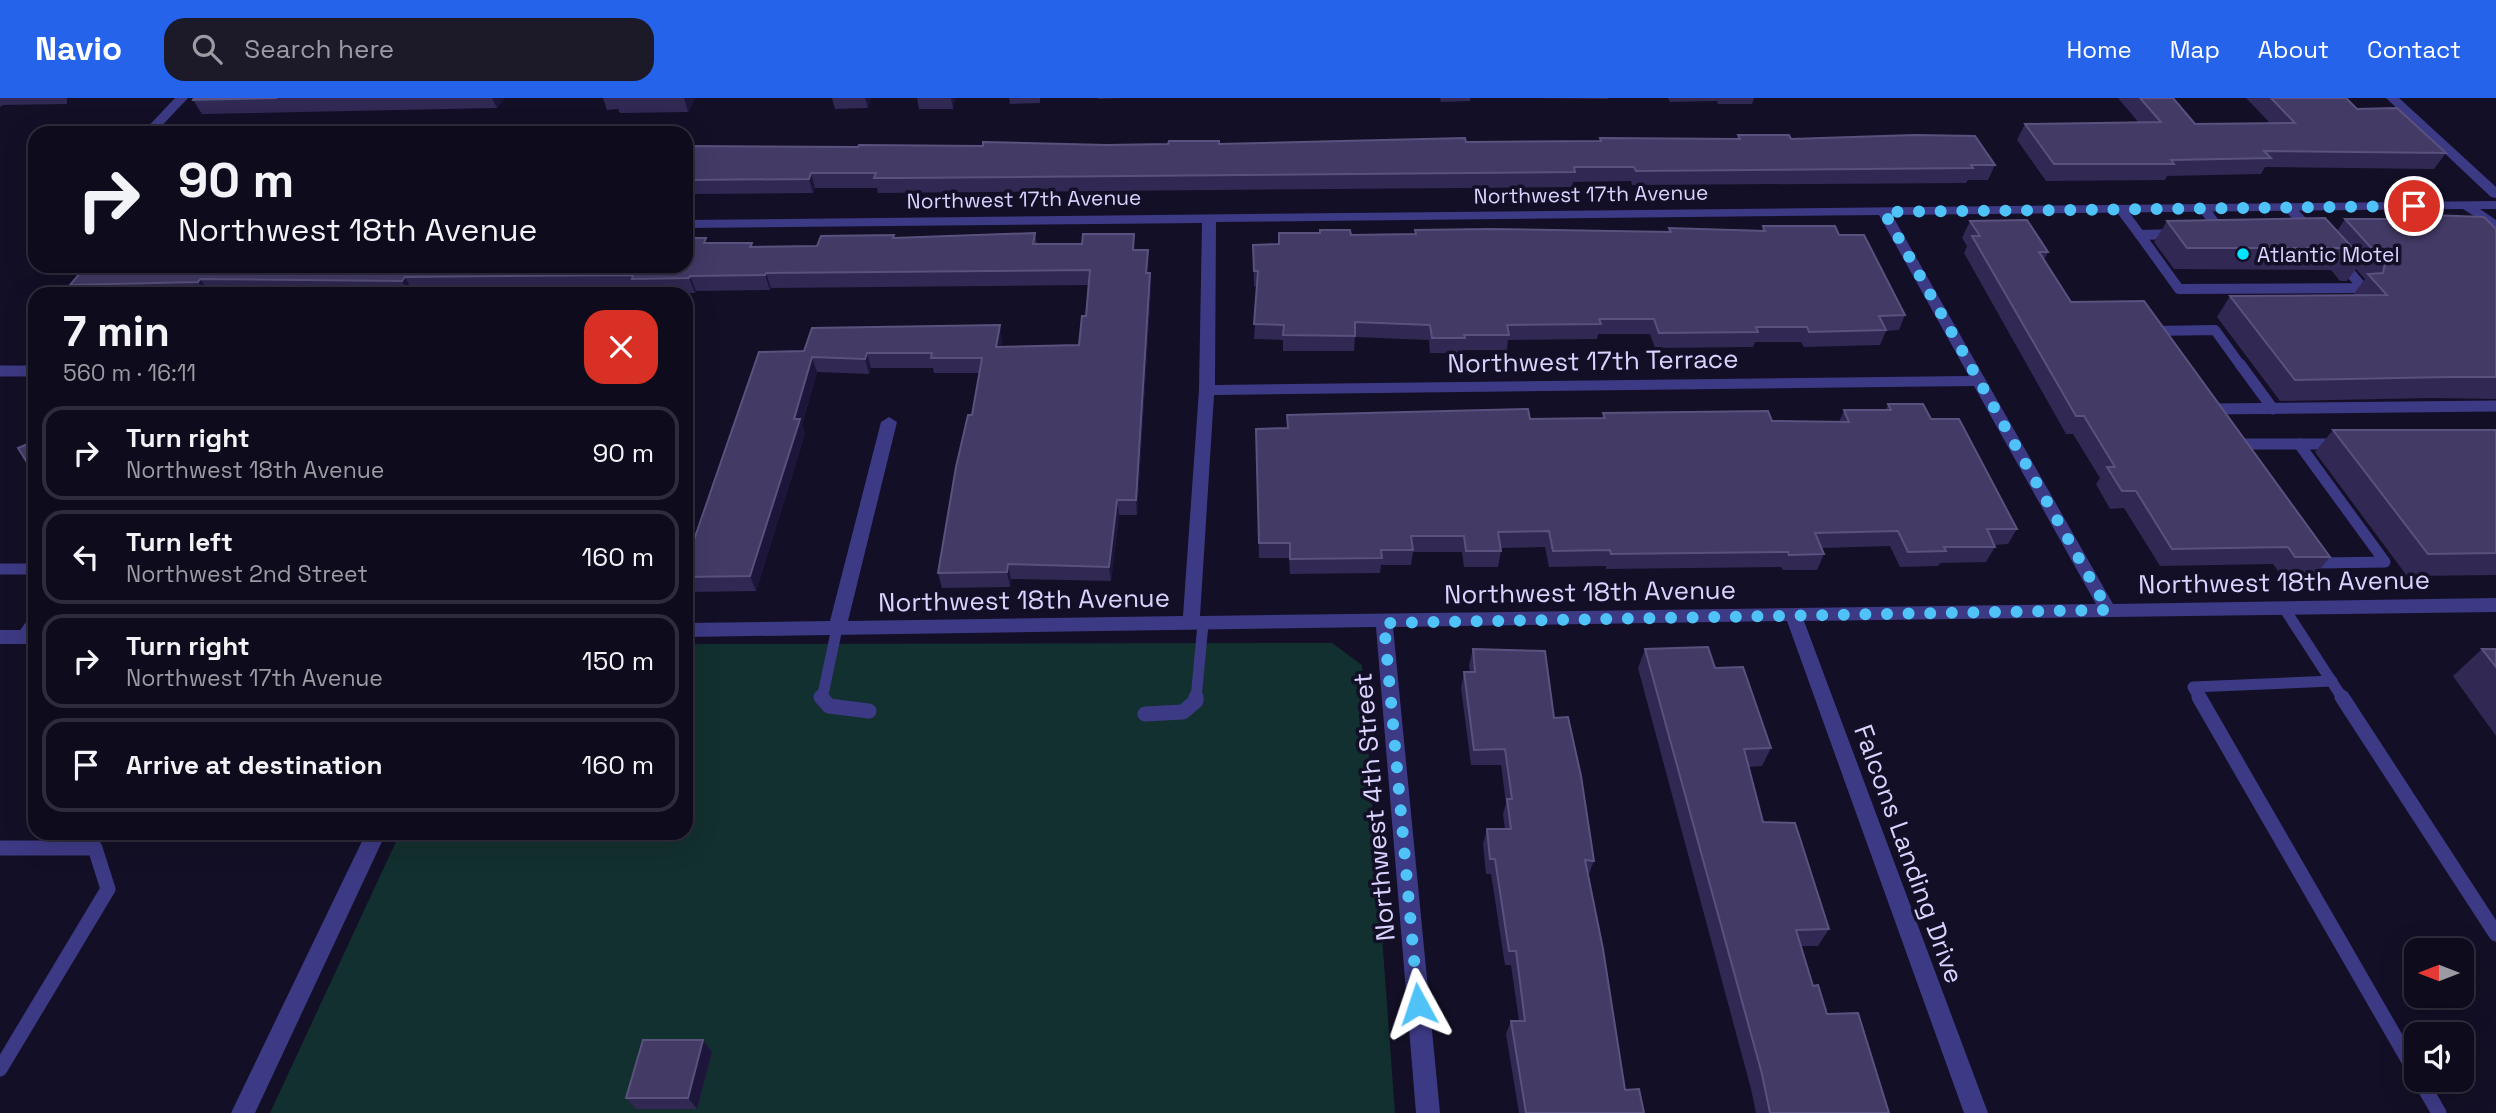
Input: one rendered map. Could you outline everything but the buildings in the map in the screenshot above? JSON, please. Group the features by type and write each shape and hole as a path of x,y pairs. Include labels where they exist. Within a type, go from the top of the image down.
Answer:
{"street":[{"path":"155,126 182,98"},
{"path":"2392,98 2496,194"},
{"path":"2465,205 2496,226"},
{"name":"Northwest 17th Avenue","path":"693,224 2496,205"},
{"path":"1884,212 2108,610"},
{"path":"1197,624 1207,390 1209,219"},
{"name":"Northwest 17th Terrace","path":"1207,390 1979,381"},
{"path":"837,628 889,422"},
{"name":"Northwest 18th Avenue","path":"693,630 1384,623 1794,614 2496,606"},
{"name":"Falcons Landing Drive","path":"1794,614 1976,1113"},
{"name":"Northwest 4th Street","path":"1384,623 1428,1113"},
{"path":"0,637 28,637"},
{"path":"243,1113 373,840"}],"lane":[{"path":"2289,208 2319,237"},
{"path":"2205,210 2222,234 2209,234"},
{"path":"2122,211 2179,289 2362,288 2337,257"},
{"path":"2140,234 2181,234"},
{"path":"2162,342 2154,331 2215,330 2273,409"},
{"path":"0,371 28,371"},
{"path":"2203,398 2214,414 2273,409 2496,406"},
{"path":"2245,455 2234,440 2299,444 2351,443"},
{"path":"2299,444 2385,562 2322,563 2307,542"},
{"path":"0,569 28,569"},
{"path":"2284,608 2496,934"},
{"path":"1145,714 1182,712 1196,701 1197,624"},
{"path":"837,628 821,697 829,706 869,711"},
{"path":"2332,681 2193,687 2404,1052"},
{"path":"0,848 95,848 108,889 0,1069"},
{"path":"2427,1092 2439,1113"}],"green space":[{"path":"1332,643 1362,665 1395,1113 270,1113 397,840 693,840 693,644"}],"place":[{"name":"Atlantic Motel","path":"2243,254"}],"route":[{"path":"1418,1004 1384,623 2108,610 1884,212 2158,211 2414,206"}]}
